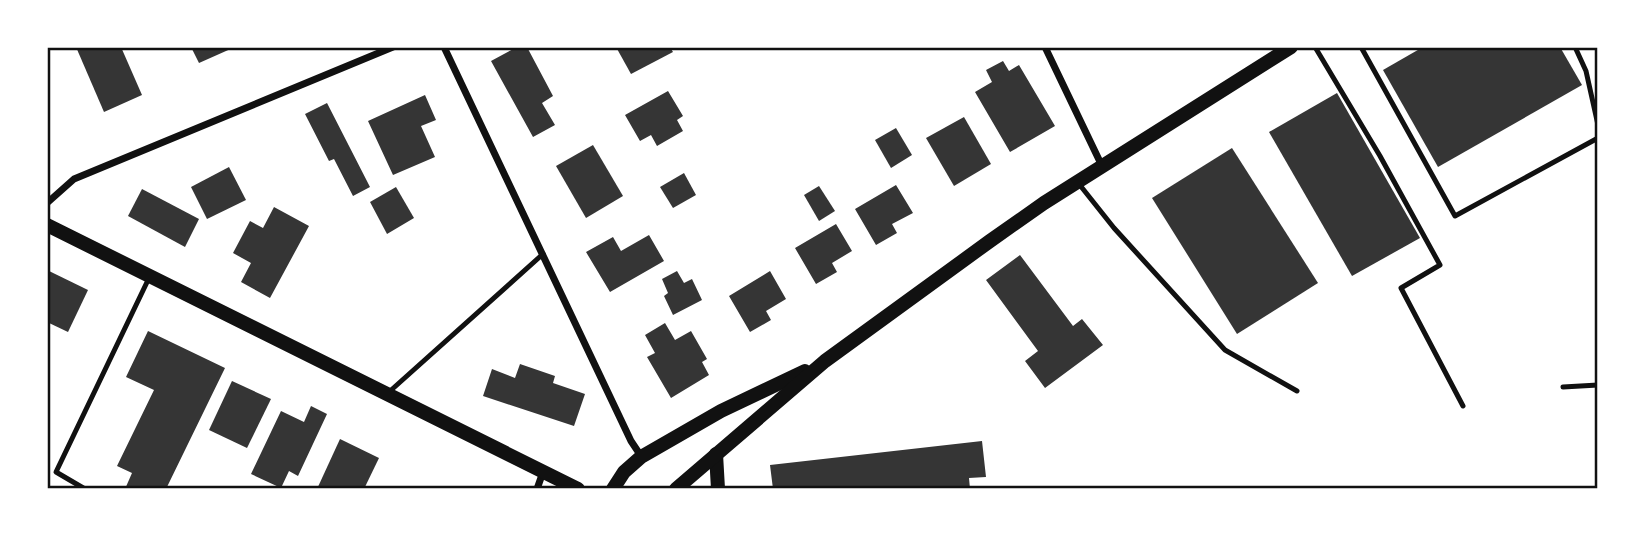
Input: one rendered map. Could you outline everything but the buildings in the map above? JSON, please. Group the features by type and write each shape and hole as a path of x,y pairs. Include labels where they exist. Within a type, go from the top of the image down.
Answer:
{"main road":[{"path":"676,489 825,361 989,241 1291,47"},
{"path":"47,225 578,489"},
{"path":"613,489 624,472 641,457 721,411 825,361"},
{"path":"716,454 718,489"}],"street":[{"path":"47,203 74,180 393,47"},
{"path":"444,47 641,457"},
{"path":"1045,47 1102,166"},
{"path":"537,489 543,472"}],"lane":[{"path":"1315,47 1380,156 1440,265 1401,288 1463,406"},
{"path":"1361,47 1455,216 1598,138"},
{"path":"1575,47 1586,71 1598,125"},
{"path":"1077,182 1114,228 1225,350 1297,391"},
{"path":"387,394 542,254"},
{"path":"85,489 56,472 150,276"},
{"path":"1563,387 1598,385"}]}
